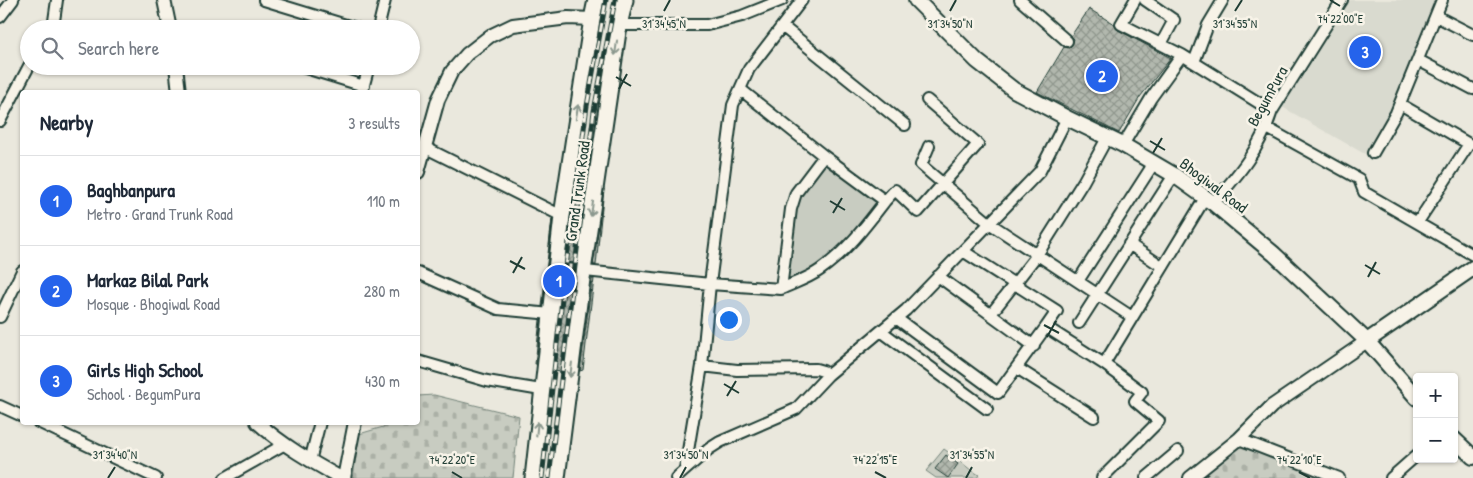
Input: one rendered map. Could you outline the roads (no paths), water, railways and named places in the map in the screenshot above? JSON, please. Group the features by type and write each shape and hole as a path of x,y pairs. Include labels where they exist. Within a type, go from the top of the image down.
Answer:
{"main road":[{"name":"Grand Trunk Road","path":"533,478 562,216 596,0"},
{"name":"Grand Trunk Road","path":"557,478 583,271 624,0"},
{"name":"Bhogiwal Road","path":"922,2 985,67 1014,90 1124,146 1174,175 1209,200 1274,254 1367,341 1413,393"},
{"path":"1367,341 1473,268"},
{"path":"1458,443 1473,457"}],"street":[{"path":"0,17 12,0"},
{"path":"54,20 57,0"},
{"path":"164,0 168,20"},
{"path":"264,0 330,20"},
{"path":"380,20 386,0"},
{"path":"619,25 707,25 742,16 782,0"},
{"path":"685,469 702,366 710,284 733,105 749,68 802,0"},
{"path":"1020,0 1067,40"},
{"path":"1136,0 1121,24 1194,62 1272,111"},
{"path":"1145,0 1174,20 1161,44"},
{"path":"1194,62 1208,25 1223,0"},
{"name":"BegumPura","path":"1104,364 1163,267 1209,200 1242,171 1267,128 1272,111 1342,0"},
{"path":"1373,154 1396,114 1442,0"},
{"path":"1436,16 1473,35"},
{"path":"420,166 438,100 452,71 467,54 490,36 513,25 568,18 592,19"},
{"path":"782,26 904,125"},
{"path":"1124,146 1151,98 1182,56"},
{"path":"1418,60 1473,89"},
{"path":"0,121 25,75"},
{"path":"177,75 179,90"},
{"path":"324,75 363,89 367,75"},
{"path":"740,89 824,156 885,201"},
{"path":"556,268 710,284 781,289 818,271 833,260 853,242 895,190 918,212 978,144 926,100"},
{"path":"1400,104 1469,144 1418,222"},
{"path":"676,478 720,442 796,409 828,375 896,318 1040,171 1067,118"},
{"path":"1267,128 1359,178 1364,192 1473,255"},
{"path":"991,314 1037,254 1083,182 1107,138"},
{"path":"929,146 921,166 989,223 1132,318"},
{"path":"426,148 562,216"},
{"path":"781,289 790,209 796,193 824,156"},
{"path":"1078,281 1154,163"},
{"path":"1079,323 1174,175"},
{"path":"1129,244 1163,267"},
{"path":"896,318 998,394 1034,346 1057,311 963,251"},
{"path":"0,317 20,274"},
{"path":"420,274 498,309 551,314"},
{"path":"938,276 1034,346"},
{"path":"1046,327 1104,364 1142,392 1135,401 1159,421 1102,478"},
{"path":"881,331 987,409"},
{"path":"1190,478 1239,439 1272,406 1367,341"},
{"path":"420,362 487,381 542,390"},
{"path":"702,366 737,370 820,369 828,375"},
{"path":"1017,368 1094,417"},
{"path":"0,406 20,415"},
{"path":"44,425 156,478"},
{"path":"310,461 319,425"},
{"path":"270,428 285,444 310,461 343,478 354,425"},
{"path":"1239,439 1339,478"},
{"path":"229,477 285,444"},
{"path":"1146,478 1178,451"},
{"path":"1391,478 1413,459"}],"railway":[{"path":"542,478 564,281 587,106 606,0"},
{"path":"549,478 594,111 615,0"}],"place":[{"name":"Girls High School","path":"1365,52"},
{"name":"Markaz Bilal Park","path":"1102,76"},
{"name":"Baghbanpura","path":"559,281"}]}
